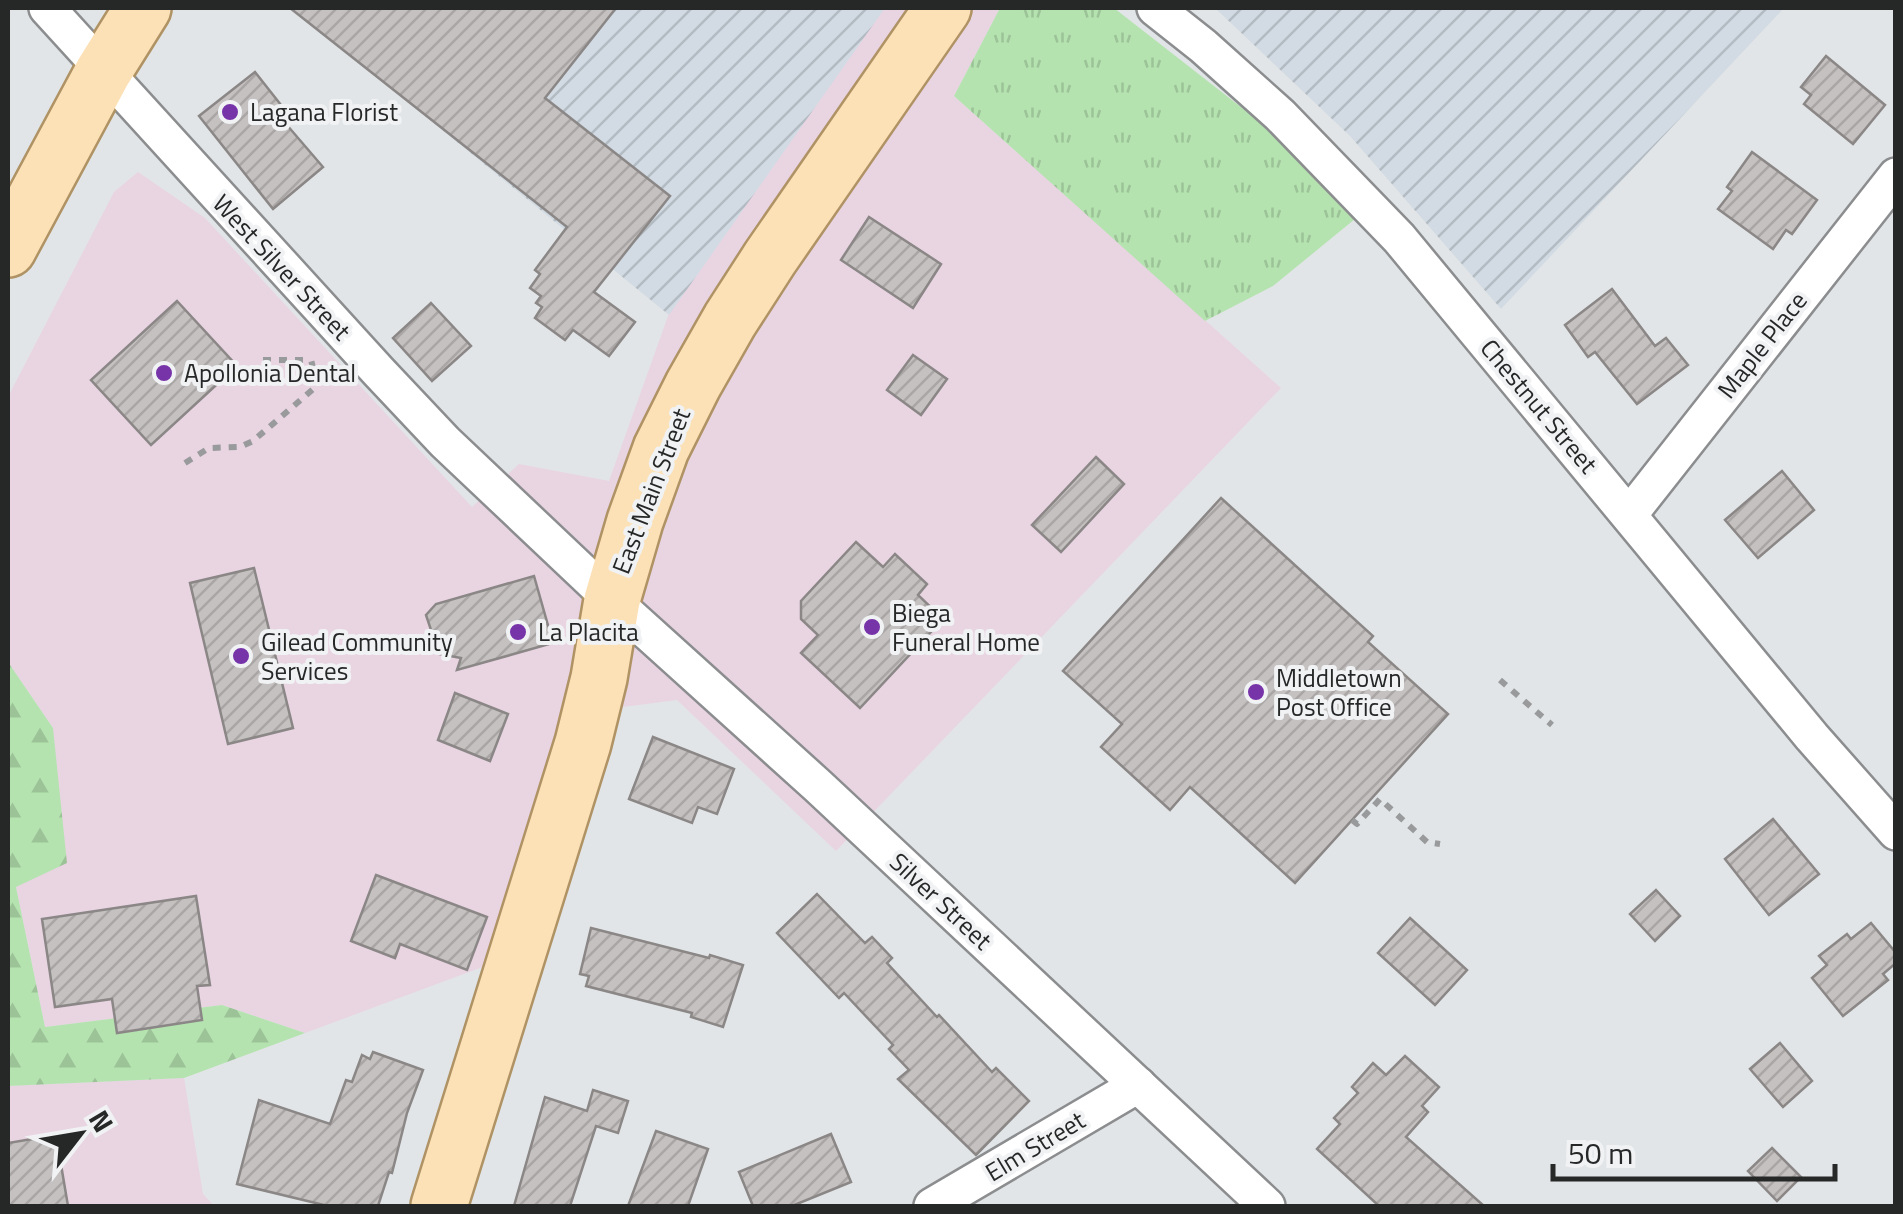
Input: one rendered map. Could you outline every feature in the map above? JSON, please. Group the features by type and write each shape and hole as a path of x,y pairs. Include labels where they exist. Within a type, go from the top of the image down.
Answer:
{"main road":[{"path":"8,249 143,8"},
{"name":"East Main Street","path":"439,1206 582,744 599,678 612,600 661,449 730,320 943,8"}],"street":[{"name":"West Silver Street","path":"47,8 445,442 612,600"},
{"name":"Chestnut Street","path":"1155,8 1280,115 1399,238 1812,737 1896,832"},
{"name":"Maple Place","path":"1629,515 1896,176"},
{"name":"Silver Street","path":"612,600 818,786 1267,1206"},
{"name":"Elm Street","path":"932,1206 1138,1084"}],"path":[{"path":"263,360 312,360 323,349"},
{"path":"185,463 208,448 240,447 253,440 318,385 312,360"},
{"path":"1500,680 1552,725"},
{"path":"1352,820 1357,824 1380,799 1426,842 1440,844"}],"shaded area":[{"path":"293,8 885,8 669,315"},
{"path":"884,8 1000,8 954,96 1281,388 836,851 677,700 623,707 550,942 305,1033 222,1005 45,1027 16,887 53,728 8,662 8,397 114,192 138,172 205,218 472,507 519,464 609,481 672,305"},
{"path":"1215,8 1784,8 1501,309 1350,136"},
{"path":"184,1078 203,1194 214,1206 8,1206 8,1086"}],"green space":[{"path":"1000,8 1114,8 1246,111 1345,199 1355,219 1273,286 1205,321 954,96"},
{"path":"8,662 53,728 67,863 16,887 45,1027 222,1005 305,1033 184,1078 8,1086"}],"building":[{"path":"290,8 616,8 545,98 670,196 594,292 635,322 609,356 573,330 565,340 535,318 542,307 536,303 541,296 530,288 540,274 535,270 567,227"},
{"path":"1826,56 1885,105 1853,144 1804,104 1811,95 1801,87"},
{"path":"255,72 281,105 274,110 323,167 273,209 199,116"},
{"path":"1752,152 1817,200 1792,234 1786,230 1773,249 1718,209 1732,191 1727,187"},
{"path":"869,217 941,264 913,308 841,260"},
{"path":"1612,289 1655,346 1666,338 1688,365 1637,404 1595,352 1588,357 1565,325"},
{"name":"Apollonia Dental","path":"177,301 237,366 151,445 91,380"},
{"path":"431,303 471,346 432,381 393,338"},
{"path":"913,355 947,379 921,415 887,390"},
{"path":"1096,457 1124,484 1061,552 1032,525"},
{"path":"1782,471 1814,510 1758,558 1725,520"},
{"name":"Middletown Post Office","path":"1221,498 1373,636 1368,642 1448,714 1295,883 1190,787 1170,810 1101,747 1122,724 1063,671"},
{"name":"Biega Funeral Home","path":"856,542 883,567 895,554 927,584 918,595 943,619 860,708 801,653 818,635 801,619 801,601"},
{"name":"Gilead Community Services","path":"254,568 293,728 228,744 190,583"},
{"path":"534,576 553,643 457,670 461,658 439,654 426,615 436,604"},
{"path":"455,693 508,714 490,761 438,740"},
{"path":"653,737 734,769 717,814 698,807 692,823 629,799"},
{"path":"1773,819 1819,874 1769,915 1725,859"},
{"path":"376,875 487,917 467,970 400,944 395,958 351,941"},
{"path":"1656,890 1680,916 1655,941 1630,914"},
{"path":"817,894 865,943 872,937 892,958 887,963 937,1017 992,1072 996,1068 1029,1101 976,1155 898,1079 909,1070 889,1049 893,1045 844,993 839,998 777,933"},
{"path":"196,896 210,985 197,986 202,1020 117,1033 112,999 55,1007 42,919"},
{"path":"1410,918 1467,970 1435,1005 1378,953"},
{"path":"1871,923 1896,953 1896,963 1883,974 1888,980 1843,1016 1812,978 1827,965 1819,956 1847,934 1851,939"},
{"path":"591,928 743,965 723,1027 691,1017 692,1013 586,986 589,976 580,974"},
{"path":"1780,1043 1812,1081 1783,1107 1750,1069"},
{"path":"373,1052 423,1070 378,1206 328,1206 237,1184 259,1100 330,1124 346,1080 352,1082 362,1055 370,1059"},
{"path":"1405,1056 1439,1087 1422,1106 1428,1112 1406,1137 1484,1206 1379,1206 1317,1149 1340,1124 1334,1118 1358,1093 1352,1087 1373,1063 1386,1075"},
{"path":"593,1090 628,1101 618,1133 596,1126 570,1206 514,1206 545,1097 587,1111"},
{"path":"656,1131 708,1149 688,1206 628,1206"},
{"path":"831,1134 851,1182 792,1206 753,1206 739,1172"},
{"path":"56,1135 68,1206 8,1206 8,1143"},
{"path":"1772,1148 1801,1177 1777,1201 1748,1171"}],"place":[{"name":"Lagana Florist","path":"230,112"},
{"name":"Apollonia Dental","path":"164,373"},
{"name":"Biega Funeral Home","path":"872,627"},
{"name":"La Placita","path":"518,632"},
{"name":"Gilead Community Services","path":"241,656"},
{"name":"Middletown Post Office","path":"1256,692"}]}
